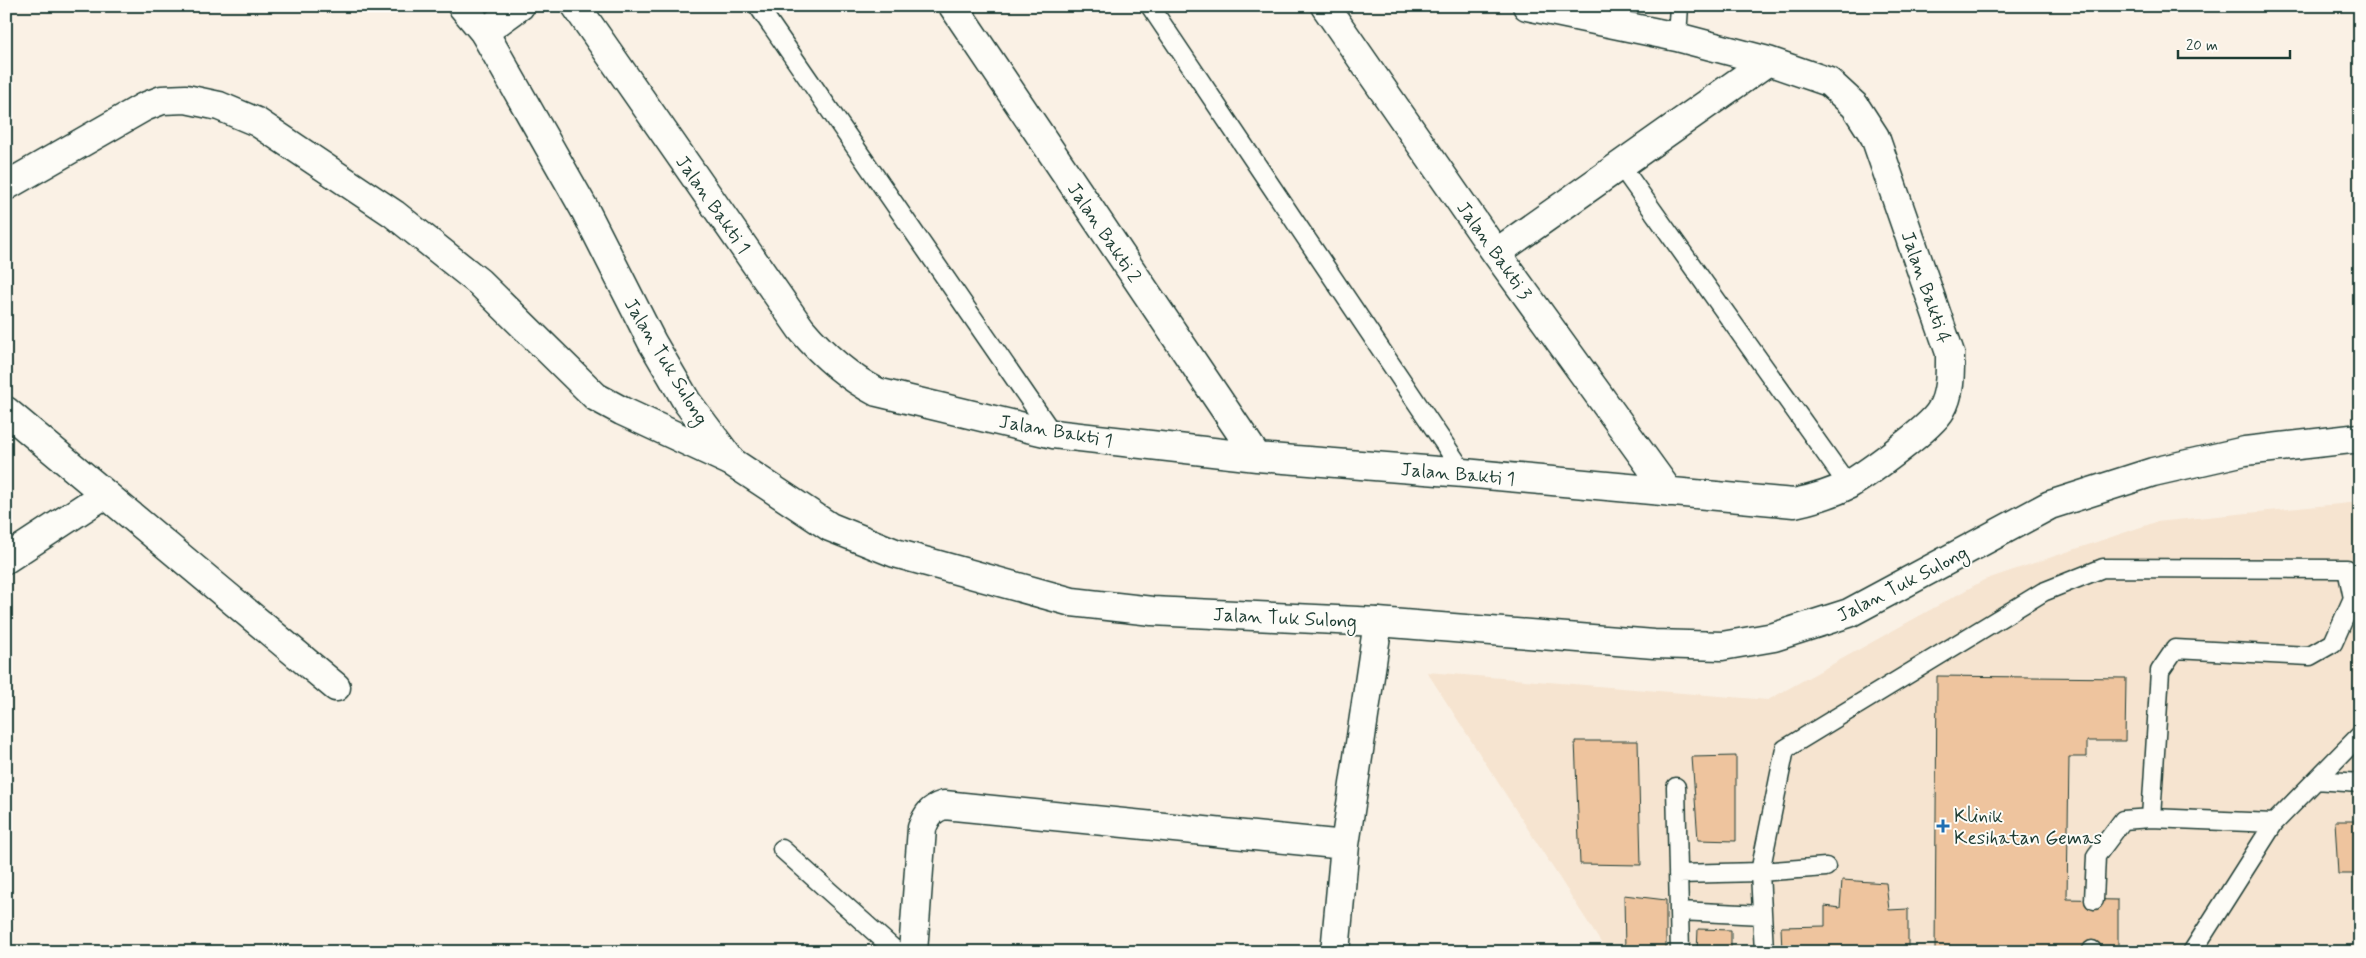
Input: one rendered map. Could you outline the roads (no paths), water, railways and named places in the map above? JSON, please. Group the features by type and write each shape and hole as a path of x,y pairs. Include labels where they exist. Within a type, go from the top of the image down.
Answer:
{"street":[{"name":"Jalan Tuk Sulong","path":"462,6 484,32 585,210 652,342 687,402 732,462 830,527 896,553 1072,602 1152,611 1378,622 1654,644 1722,646 1774,637 1849,613 2050,505 2153,472 2245,451 2360,438"},
{"path":"484,32 520,6"},
{"name":"Jalan Bakti 1","path":"576,6 801,329 822,353 853,380 877,392 1053,434 1257,457 1464,473 1728,498"},
{"name":"Jalan Bakti 2","path":"954,6 1257,457"},
{"name":"Jalan Bakti 3","path":"1325,6 1496,252 1669,492"},
{"name":"Jalan Bakti 4","path":"1527,6 1686,40 1768,61 1829,82 1855,106 1875,137 1950,353 1950,381 1941,410 1924,430 1848,485 1820,497 1794,503 1728,498"},
{"path":"1496,252 1768,61"},
{"path":"6,186 144,107 162,100 186,99 219,106 257,122 394,214 479,282 596,397 622,412 732,462"},
{"path":"6,411 336,687"},
{"path":"6,559 105,494"},
{"path":"1335,952 1345,845 1378,622"},
{"path":"913,952 922,828 927,815 934,808 944,805 1345,845"}],"lane":[{"path":"758,6 1053,434"},
{"path":"1150,6 1464,473"},
{"path":"1679,6 1686,40"},
{"path":"1621,166 1848,485"},
{"path":"1764,952 1760,872 1785,749 2043,592 2103,568 2347,569 2353,598 2332,643 2310,656 2175,649 2160,671 2151,818"},
{"path":"2192,952 2274,823 2360,735"},
{"path":"2316,780 2360,782"},
{"path":"1676,787 1680,952"},
{"path":"2094,900 2096,856 2123,820 2151,818 2274,823"},
{"path":"782,849 897,952"},
{"path":"1678,874 1760,872 1826,867"},
{"path":"1679,911 1762,914"}],"place":[{"name":"Klinik Kesihatan Gemas","path":"1943,826"}]}
